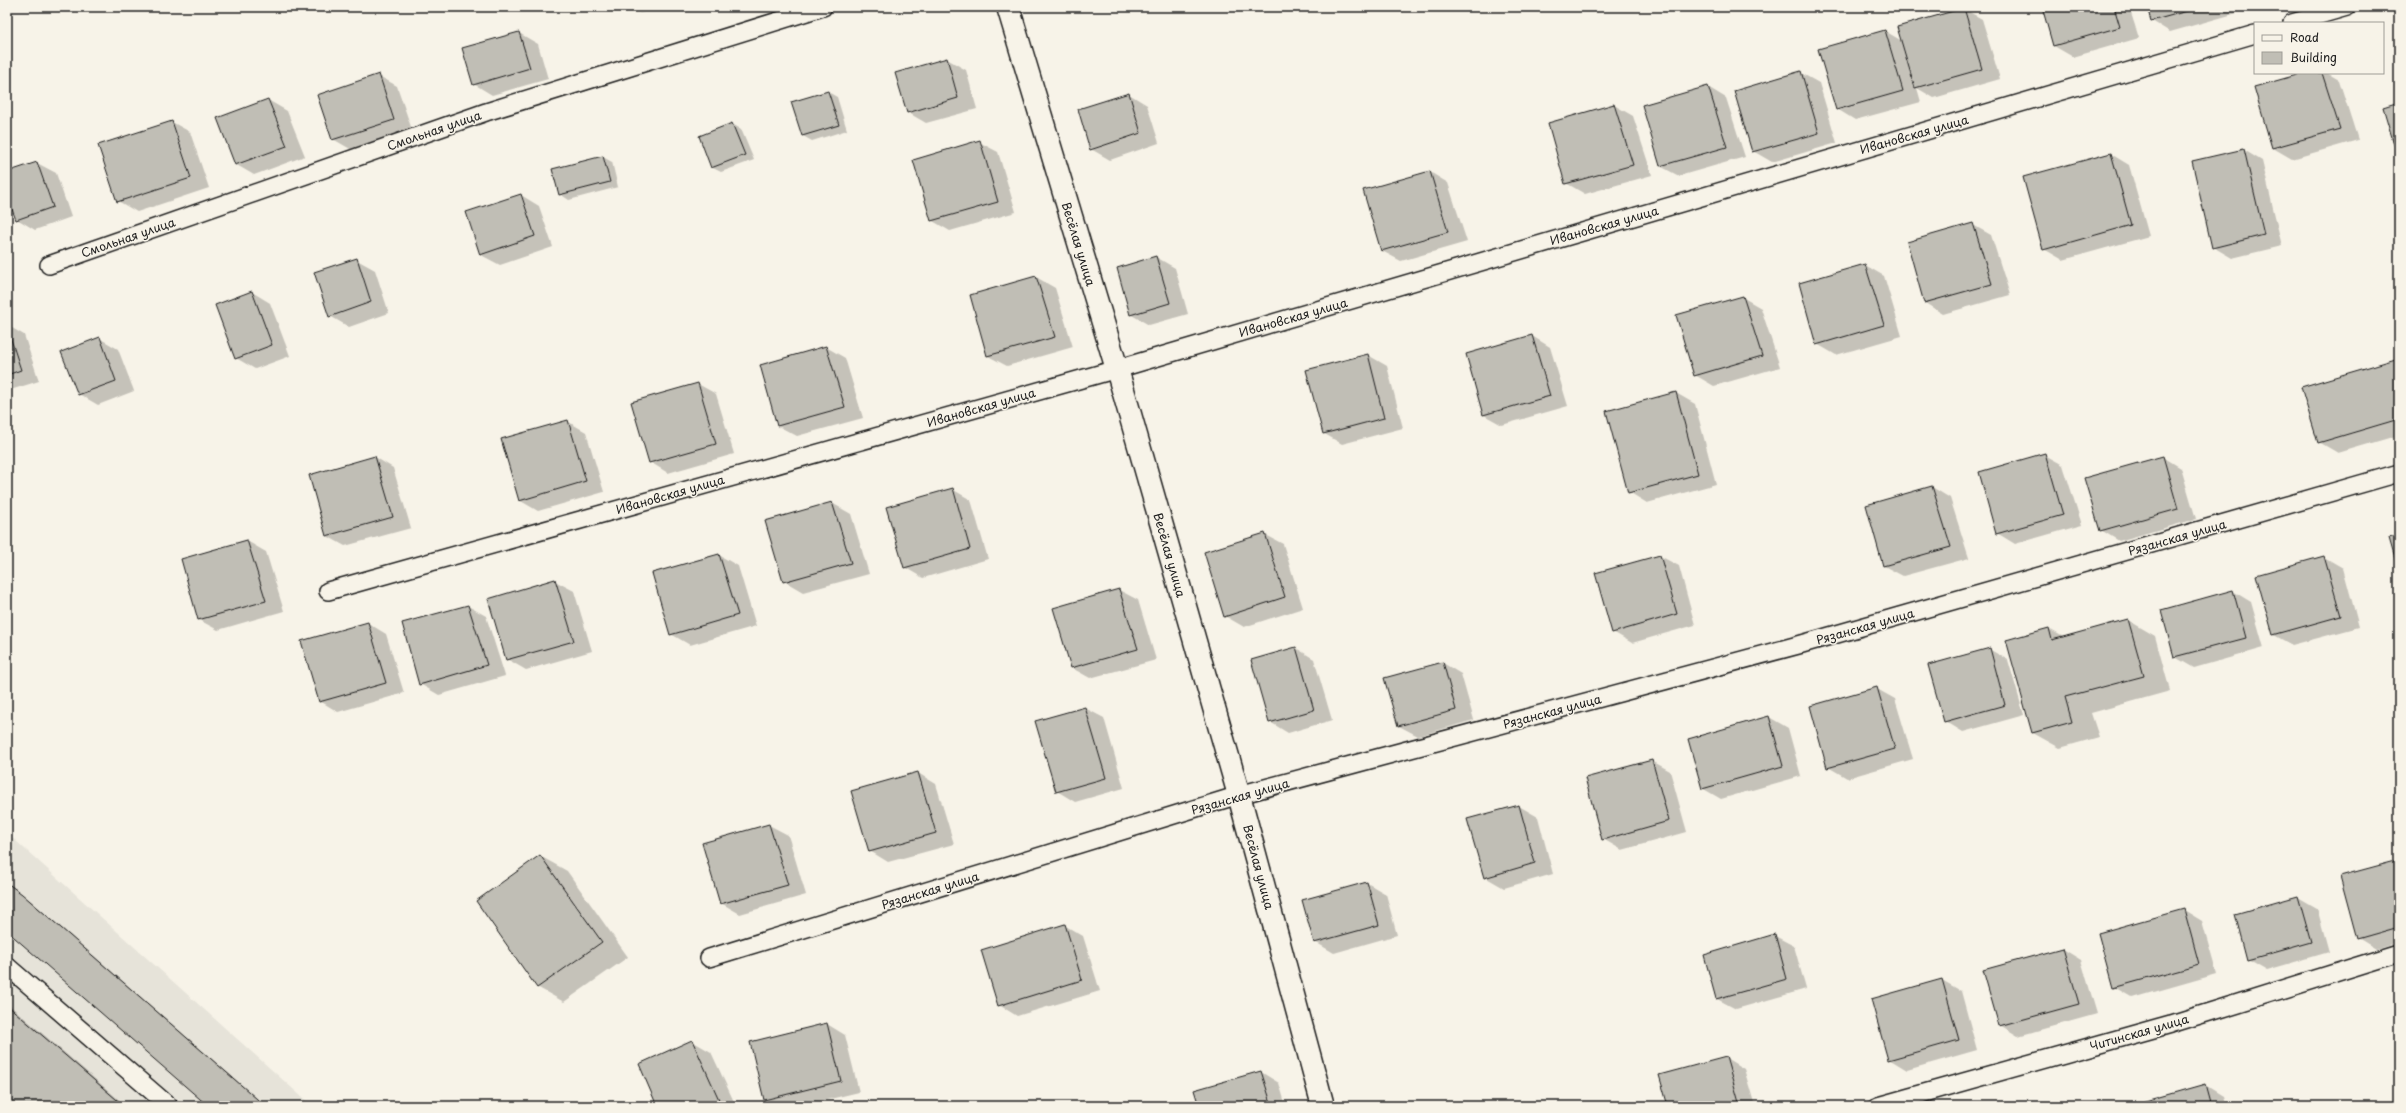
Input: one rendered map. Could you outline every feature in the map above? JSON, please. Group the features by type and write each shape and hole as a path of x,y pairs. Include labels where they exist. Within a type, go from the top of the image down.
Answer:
{"street":[{"name":"Весёлая улица","path":"1008,7 1117,369 1239,795 1323,1106"}],"lane":[{"name":"Смольная улица","path":"49,265 486,112 823,7"},
{"path":"2295,22 2347,7"},
{"name":"Ивановская улица","path":"328,591 1117,369 2254,34"},
{"name":"Рязанская улица","path":"709,958 1239,795 1802,644 2399,473"},
{"name":"Читинская улица","path":"1878,1106 2171,1024 2399,953"},
{"path":"7,966 169,1106"}],"shaded area":[{"path":"7,833 312,1106 7,1106"}],"building":[{"path":"2042,7 2114,7 2120,27 2053,46"},
{"path":"2147,7 2202,7 2151,21"},
{"path":"1964,8 1982,69 1915,88 1897,27"},
{"path":"1885,30 1903,91 1836,110 1818,49"},
{"path":"519,32 530,68 473,85 462,48"},
{"path":"947,58 958,98 907,113 895,73"},
{"path":"1801,71 1819,133 1752,152 1734,91"},
{"path":"379,74 394,120 332,140 317,95"},
{"path":"2300,74 2322,74 2340,129 2272,148 2254,87"},
{"path":"1708,86 1727,147 1660,166 1642,105"},
{"path":"828,91 839,125 802,136 791,102"},
{"path":"1129,93 1141,133 1090,150 1078,109"},
{"path":"268,99 287,146 235,165 217,118"},
{"path":"2399,102 2399,161 2383,107"},
{"path":"1614,104 1633,165 1565,184 1548,123"},
{"path":"172,121 191,178 117,202 98,145"},
{"path":"732,123 745,155 711,168 699,136"},
{"path":"980,140 998,202 931,221 913,160"},
{"path":"2244,149 2264,235 2212,248 2192,161"},
{"path":"2111,153 2131,225 2043,250 2023,177"},
{"path":"603,156 610,182 559,195 552,169"},
{"path":"37,162 53,207 16,220 7,196 7,172"},
{"path":"1430,171 1448,232 1381,251 1363,190"},
{"path":"521,194 535,236 480,255 466,212"},
{"path":"1973,223 1992,284 1924,303 1907,242"},
{"path":"1156,256 1170,303 1130,315 1117,268"},
{"path":"357,258 371,302 329,317 314,272"},
{"path":"1865,264 1884,325 1816,345 1799,283"},
{"path":"1036,276 1055,337 987,356 970,295"},
{"path":"252,291 272,345 235,359 215,305"},
{"path":"1743,296 1762,356 1694,376 1676,315"},
{"path":"7,327 21,370 7,375"},
{"path":"1532,335 1550,396 1483,415 1466,354"},
{"path":"100,337 116,381 78,395 61,352"},
{"path":"826,346 845,407 777,426 760,365"},
{"path":"1368,354 1384,418 1323,434 1306,370"},
{"path":"2399,358 2399,419 2318,443 2301,387"},
{"path":"698,383 716,444 649,463 631,402"},
{"path":"1676,392 1698,474 1628,493 1606,411"},
{"path":"568,420 586,481 519,501 501,439"},
{"path":"2045,453 2063,515 1996,534 1979,472"},
{"path":"375,456 393,517 326,536 309,475"},
{"path":"2163,456 2178,509 2100,531 2084,478"},
{"path":"1932,486 1951,547 1883,566 1866,505"},
{"path":"953,488 970,549 904,568 886,507"},
{"path":"832,502 851,563 783,582 765,521"},
{"path":"1265,533 1285,597 1224,617 1204,552"},
{"path":"2399,535 2399,573 2389,538"},
{"path":"247,540 266,601 198,620 181,559"},
{"path":"719,554 738,615 670,635 652,573"},
{"path":"1660,555 1677,614 1612,633 1595,573"},
{"path":"2324,556 2341,616 2273,635 2256,575"},
{"path":"555,579 574,641 506,660 488,599"},
{"path":"1119,589 1138,649 1071,668 1053,608"},
{"path":"2233,590 2246,638 2174,657 2161,610"},
{"path":"468,605 487,665 419,685 402,623"},
{"path":"2128,619 2144,676 2065,697 2072,722 2032,733 2006,640 2049,628 2052,640"},
{"path":"368,622 386,683 319,702 301,641"},
{"path":"1296,647 1314,710 1269,723 1251,660"},
{"path":"1990,648 2005,705 1944,722 1928,665"},
{"path":"1443,662 1456,710 1398,726 1384,678"},
{"path":"1877,687 1895,749 1827,768 1810,706"},
{"path":"1085,707 1106,778 1056,792 1035,721"},
{"path":"1769,716 1783,766 1702,789 1688,739"},
{"path":"1652,760 1669,821 1602,840 1585,778"},
{"path":"918,772 936,833 869,852 851,791"},
{"path":"1519,805 1535,863 1484,878 1467,819"},
{"path":"769,824 788,885 720,904 702,843"},
{"path":"540,855 602,942 537,988 476,901"},
{"path":"2399,860 2399,927 2357,939 2340,876"},
{"path":"1367,882 1379,925 1314,943 1302,900"},
{"path":"7,883 22,894 265,1106 208,1106 7,931"},
{"path":"2298,896 2311,942 2247,960 2235,914"},
{"path":"2184,909 2199,964 2113,988 2098,933"},
{"path":"1065,924 1082,980 998,1006 981,950"},
{"path":"1775,934 1787,979 1716,999 1704,955"},
{"path":"2063,948 2079,1004 1999,1026 1983,970"},
{"path":"1942,979 1959,1040 1888,1060 1871,999"},
{"path":"7,1005 124,1106 7,1106"},
{"path":"827,1023 841,1081 764,1100 750,1042"},
{"path":"692,1040 721,1104 716,1106 657,1106 639,1064"},
{"path":"1726,1057 1740,1106 1668,1106 1659,1075"},
{"path":"1261,1071 1272,1106 1199,1106 1194,1090"},
{"path":"2205,1084 2211,1106 2139,1106 2138,1103"}]}
